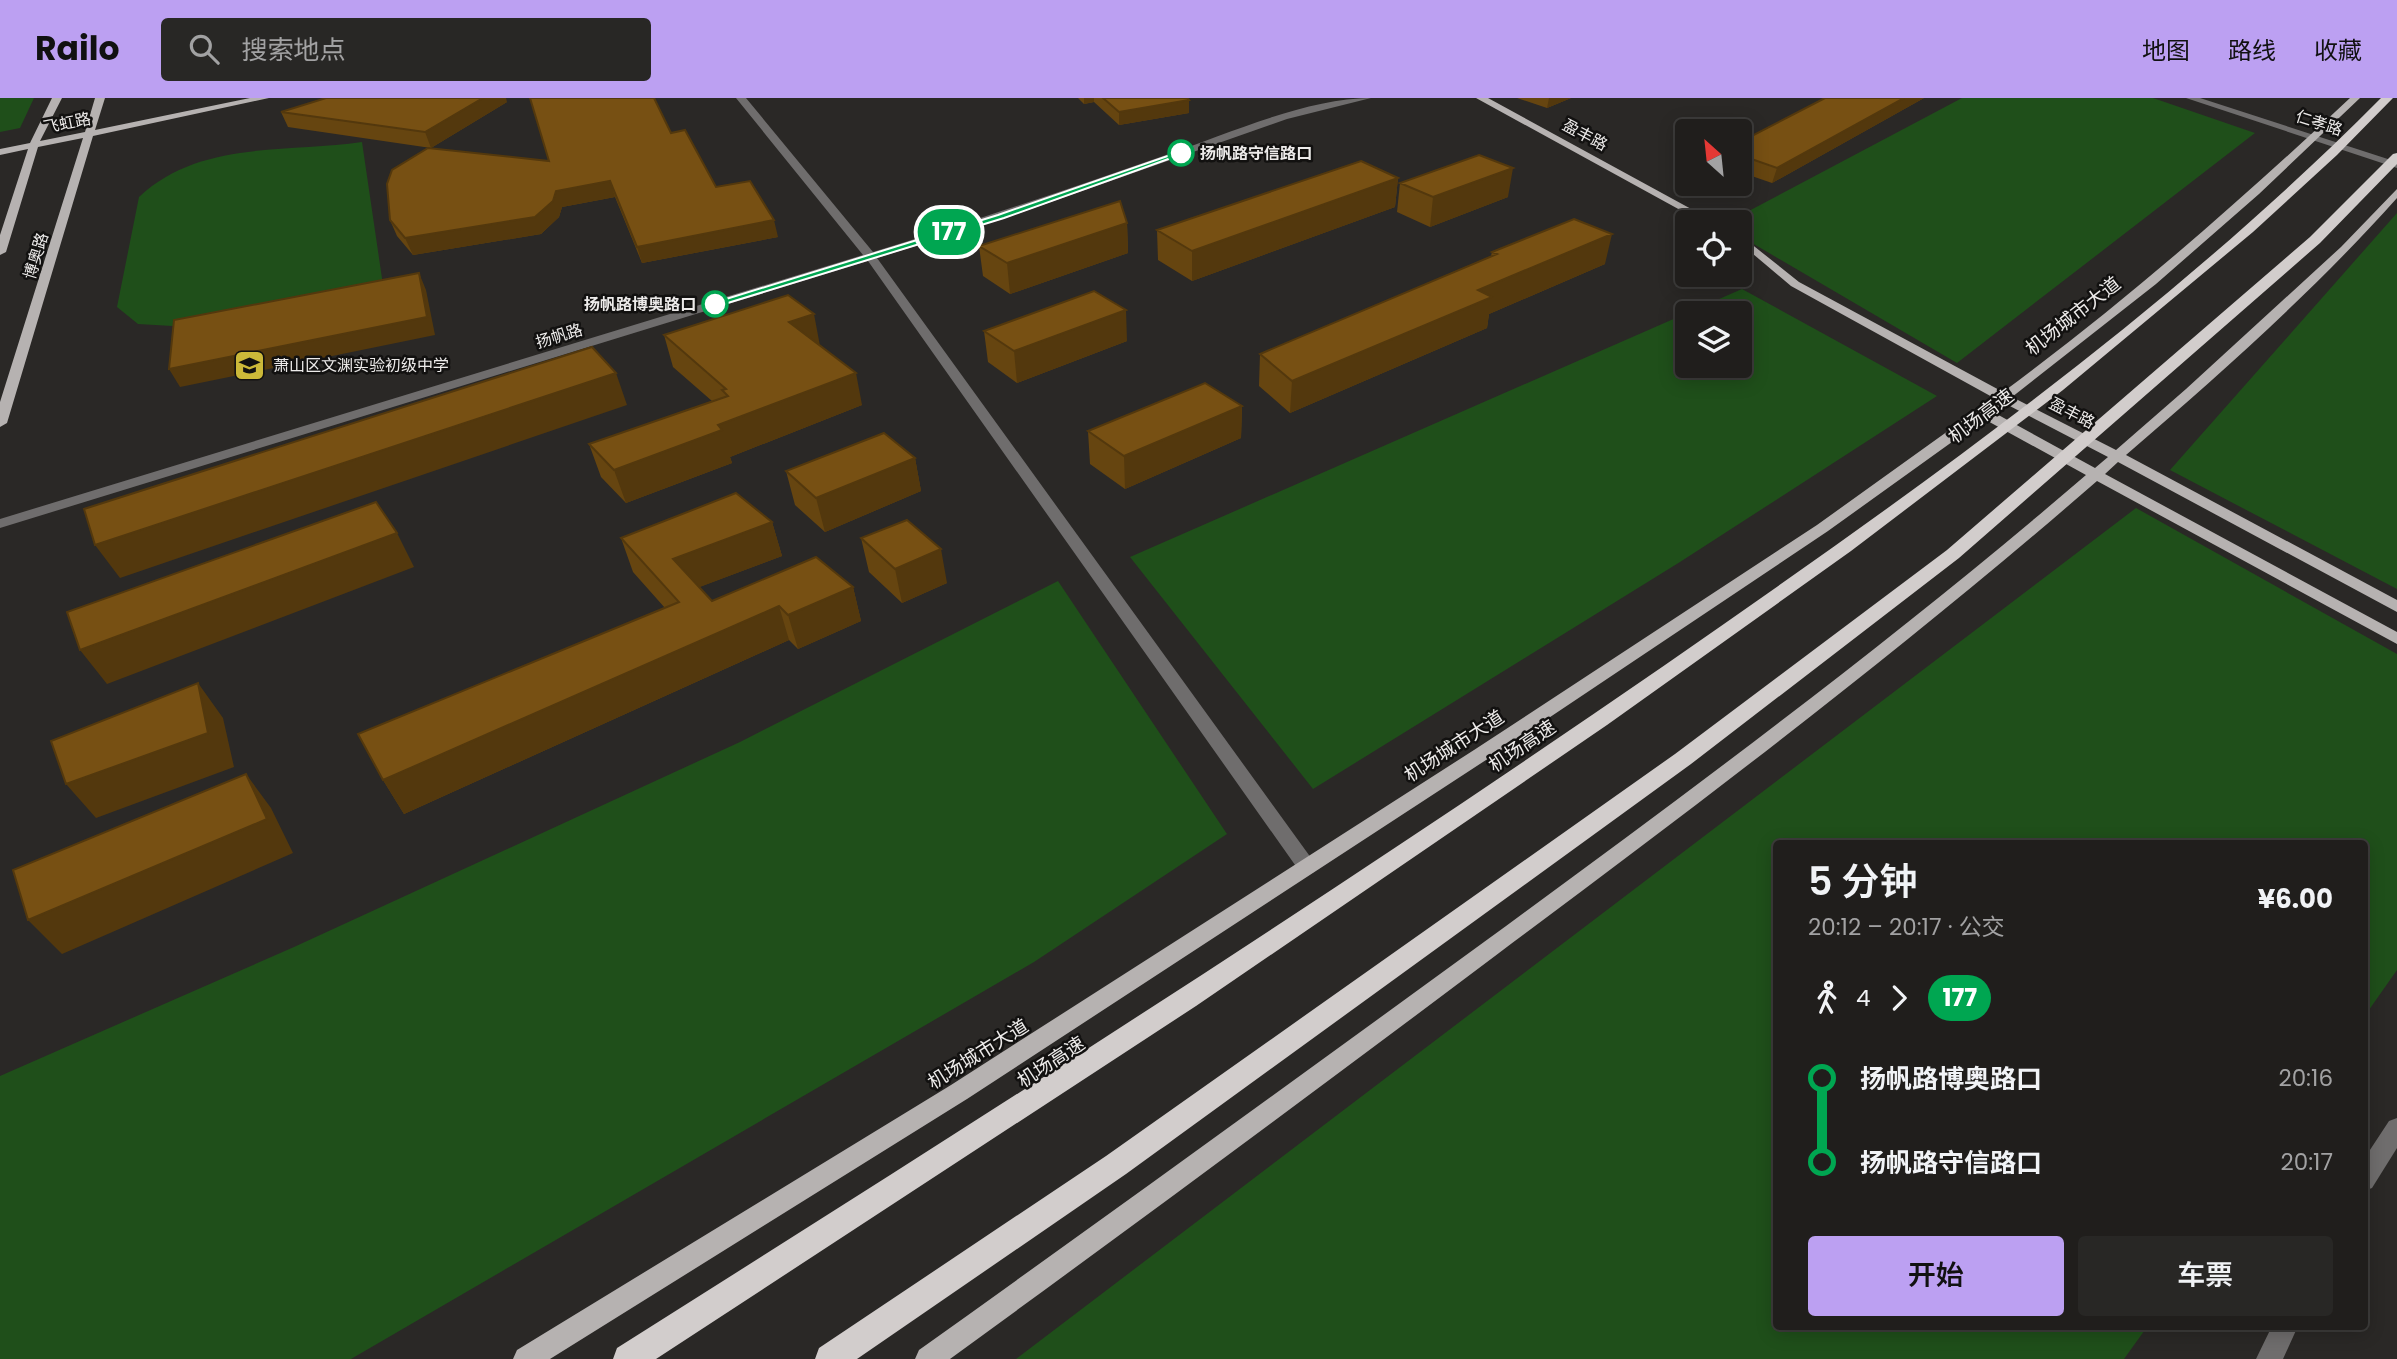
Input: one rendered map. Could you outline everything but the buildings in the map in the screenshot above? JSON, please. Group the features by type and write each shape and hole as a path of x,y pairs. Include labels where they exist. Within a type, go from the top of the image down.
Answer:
{"highway":[{"name":"机场高速","path":"628,1359 1054,1088 1613,712 1880,522 2096,357 2257,223 2387,98"},
{"path":"830,1359 1173,1125 1683,759 1953,554 2315,240 2397,158"}],"main road":[{"name":"博奥路","path":"0,252 36,141 57,98"},
{"name":"博奥路","path":"0,423 100,98"},
{"name":"飞虹路","path":"0,152 36,141 222,98"},
{"name":"飞虹路","path":"92,129 264,98"},
{"name":"盈丰路","path":"1481,98 1688,210"},
{"name":"机场城市大道","path":"526,1359 1018,1054 1571,695 1847,510 2068,348 2233,213 2355,98"},
{"name":"飞虹路","path":"0,143 36,141"},
{"path":"928,1359 1154,1197 1717,781 1984,571 2191,392 2345,249 2397,192"},
{"name":"盈丰路","path":"1752,248 1795,284 2002,398 2117,456 2397,607"},
{"path":"1982,412 2397,639"}],"street":[{"path":"741,98 871,257 1307,867"},
{"name":"扬帆路","path":"0,524 1001,216 1284,117 1366,98"},
{"name":"仁孝路","path":"2191,98 2397,165"},
{"path":"2368,1174 2397,1128"},
{"path":"2269,1359 2284,1330"}],"green space":[{"path":"0,98 34,98 20,128 0,132"},
{"path":"1962,98 2153,98 2255,133 1957,363 1752,243 1751,210"},
{"path":"362,142 384,292 207,328 138,324 117,307 139,197 163,179 216,157"},
{"path":"2397,213 2397,589 2170,470"},
{"path":"1742,289 1937,396 1680,562 1313,789 1130,557 1675,318 1675,378 1752,378 1752,301 1714,301"},
{"path":"2136,508 2397,654 2397,970 2368,1011 2368,840 1773,840 1773,1330 2145,1330 2124,1359 1016,1359"},
{"path":"1058,581 1227,834 1034,962 351,1359 0,1359 0,1076 294,947 740,742"}],"bus line":[{"name":"177","path":"715,304 1001,216 1181,153"}],"place":[{"name":"扬帆路守信路口","path":"1181,153"},
{"name":"扬帆路博奥路口","path":"715,304"},
{"name":"萧山区文渊实验初级中学","path":"250,365"}]}
